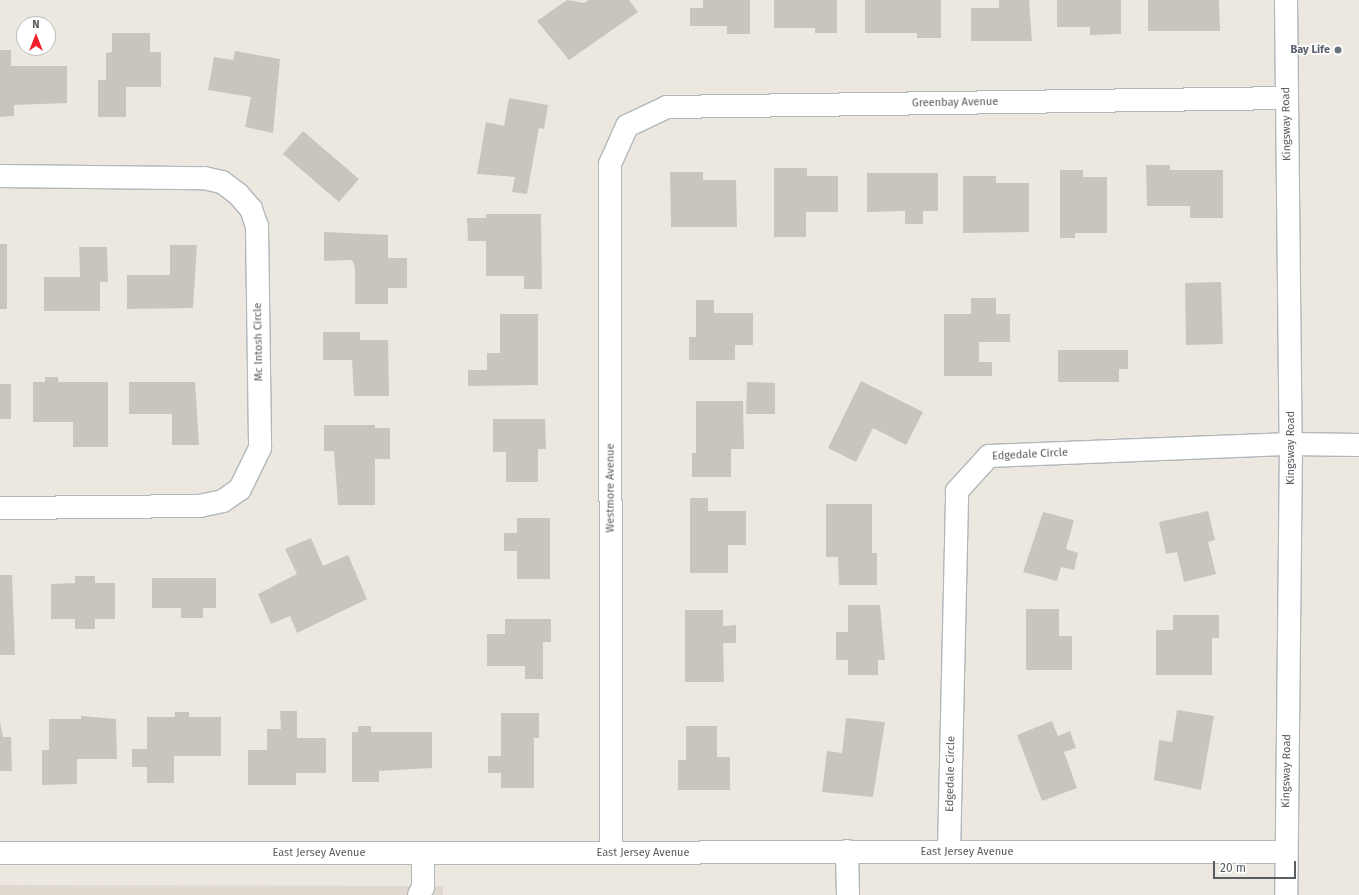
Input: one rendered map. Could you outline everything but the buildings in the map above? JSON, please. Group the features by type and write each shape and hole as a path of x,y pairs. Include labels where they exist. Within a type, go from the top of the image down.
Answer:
{"street":[{"name":"Kingsway Road","path":"1286,0 1291,444 1286,895"},
{"name":"Greenbay Avenue","path":"627,126 667,107 1287,98"},
{"name":"Westmore Avenue","path":"611,853 610,164 627,126"},
{"name":"Mc Intosh Circle","path":"0,176 204,178 222,182 238,194 251,209 257,226 260,448 240,489 223,501 200,506 0,508"},
{"name":"Edgedale Circle","path":"949,852 957,491 989,456 1291,444 1359,445"},
{"name":"East Jersey Avenue","path":"0,853 611,853 847,851 1286,852"},
{"path":"847,851 848,895"},
{"path":"419,895 423,887 423,853"}],"shaded area":[{"path":"0,885 443,886 443,895 0,895"}],"place":[{"name":"Bay Life","path":"1338,50"}]}
